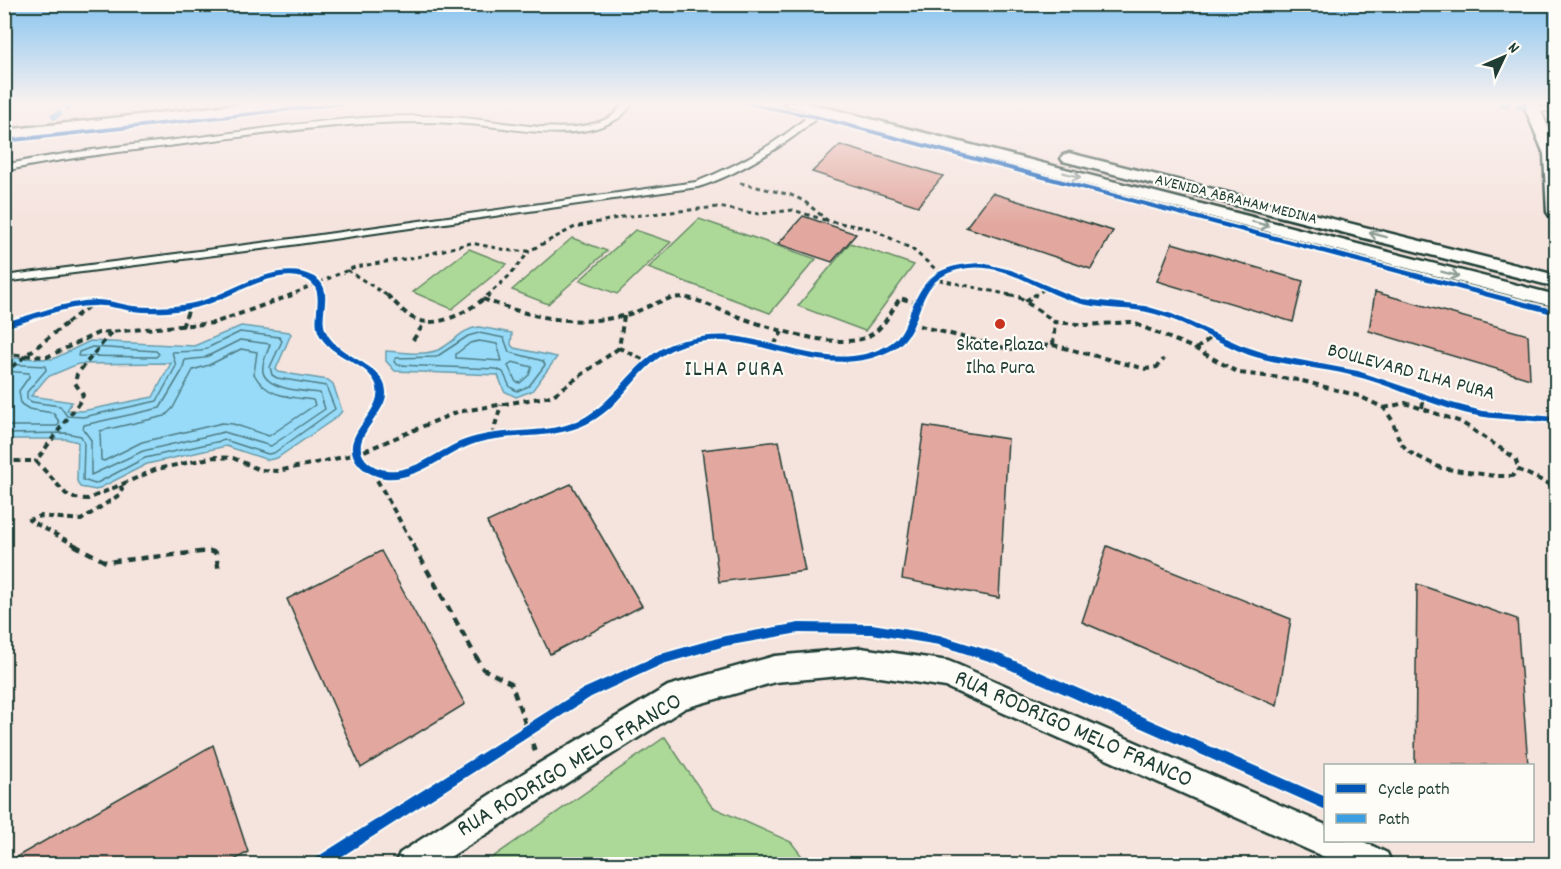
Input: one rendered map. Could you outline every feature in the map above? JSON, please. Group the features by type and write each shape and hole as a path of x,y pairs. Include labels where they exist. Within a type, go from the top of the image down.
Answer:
{"street":[{"name":"AVENIDA ABRAHAM MEDINA","path":"981,144 1557,301"},
{"name":"AVENIDA ABRAHAM MEDINA","path":"982,144 1557,281"},
{"path":"1548,144 1552,154 1557,212"},
{"name":"RUA RODRIGO MELO FRANCO","path":"411,864 544,778 678,696 775,669 861,661 948,674 1324,841"},
{"name":"RUA RODRIGO MELO FRANCO","path":"1326,842 1376,864"}],"lane":[{"path":"4,168 74,156 174,144"},
{"path":"4,279 698,184 720,176 772,144"}],"path":[{"path":"720,176 791,195 804,201 828,221"},
{"path":"4,354 47,357 63,351 90,335 214,322 284,298 347,270 471,243 512,251 529,251 583,225 622,217 718,207 759,214 793,210 828,221 872,229 912,249 944,271 924,291 908,327 1000,347 1053,345 1146,369 1157,367 1164,359"},
{"path":"347,270 385,294 410,316 425,322 442,321 455,317 483,299 516,269 529,251"},
{"path":"1035,283 1055,293"},
{"path":"1025,301 1045,289"},
{"path":"483,299 527,316 552,322 624,316 677,296 782,332 839,340 859,339 874,333 900,298 924,291 1011,295 1025,301 1055,322 1087,325 1131,322 1196,349 1239,374 1299,380 1359,396 1384,408 1392,420 1400,442 1409,452 1426,462 1454,472 1512,476 1519,470"},
{"path":"72,306 98,304"},
{"path":"4,373 68,323 98,304"},
{"path":"182,327 190,306"},
{"path":"4,461 36,461 66,494 74,498 88,499 157,469 215,457 233,458 268,472 362,460 456,412 559,393 619,348 624,316"},
{"path":"413,340 425,322"},
{"path":"1053,345 1055,322"},
{"path":"1202,331 1217,338"},
{"path":"774,346 782,332"},
{"path":"36,461 74,411 82,395 75,379 112,333"},
{"path":"1196,349 1217,338"},
{"path":"619,348 647,362"},
{"path":"1384,408 1400,403 1426,402 1467,425 1515,458 1519,470 1557,488"},
{"path":"492,436 501,405"},
{"path":"362,460 386,474"},
{"path":"362,460 483,669 511,683 544,778"},
{"path":"120,485 122,489 119,495 81,520 75,522 38,515 29,520 106,562 210,551 216,553 219,572"},
{"path":"518,738 537,725"}],"green space":[{"path":"699,219 816,259 770,313 648,268"},
{"path":"635,230 671,242 617,294 580,280"},
{"path":"572,238 607,251 548,304 512,290"},
{"path":"850,243 914,265 865,331 798,306"},
{"path":"469,249 507,264 452,309 413,292"},
{"path":"665,737 712,807 791,842 808,864 483,864"}],"water":[{"path":"241,326 289,332 291,334 276,369 278,372 328,380 333,384 342,411 337,417 277,458 268,460 226,446 147,464 96,490 80,487 77,481 78,442 66,439 5,439 7,397 5,394 5,358 53,359 90,341 194,346","holes":["171,363 153,397 82,411 67,410 72,402 31,396 47,377 78,364"]},
{"path":"479,327 512,333 511,345 514,348 557,357 532,391 516,397 504,391 498,375 395,371 386,361 386,351 432,352 444,347 467,330"}],"building":[{"path":"840,145 943,176 918,206 812,172"},
{"path":"992,193 1113,231 1091,269 966,227"},
{"path":"803,216 856,234 832,262 778,244"},
{"path":"1172,243 1303,281 1293,322 1157,281"},
{"path":"1375,292 1528,335 1530,379 1369,331"},
{"path":"924,426 1008,439 999,598 902,579"},
{"path":"779,441 805,571 719,582 702,450"},
{"path":"571,484 642,606 550,654 487,522"},
{"path":"1107,546 1291,619 1277,706 1082,622"},
{"path":"381,551 465,704 361,768 287,599"},
{"path":"1417,584 1517,619 1528,764 1415,764"},
{"path":"213,745 248,852 228,864 4,864"}],"cycle path":[{"path":"918,144 1556,313"},
{"name":"BOULEVARD ILHA PURA","path":"4,325 83,304 101,303 141,309 174,308 206,302 272,276 286,274 312,279 321,289 320,323 326,340 375,375 380,384 382,394 380,403 356,444 361,461 375,471 385,474 408,472 471,441 501,435 561,430 589,419 613,400 653,357 681,343 710,338 736,339 812,357 837,360 863,358 890,348 901,339 908,328 923,290 932,280 946,271 967,266 982,266 1008,271 1082,302 1134,307 1169,315 1252,353 1278,360 1358,374 1466,410 1482,414 1556,420"},
{"path":"319,864 587,693 661,659 725,641 799,628 872,629 939,640 997,658 1324,803"}],"place":[{"name":"Skate Plaza Ilha Pura","path":"1000,324"}],"district":[{"name":"ILHA PURA","path":"735,370"}]}
